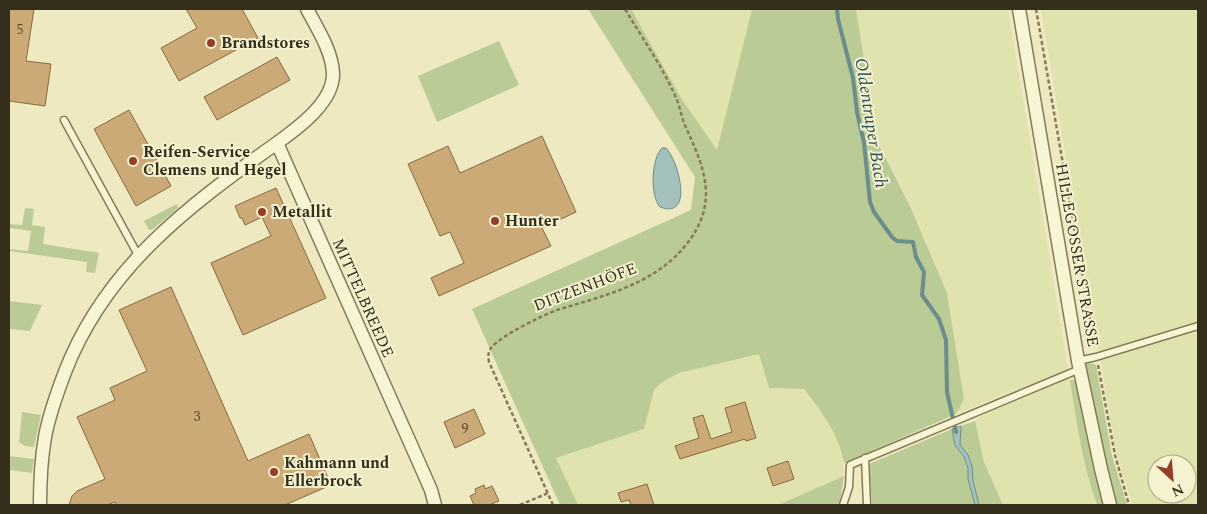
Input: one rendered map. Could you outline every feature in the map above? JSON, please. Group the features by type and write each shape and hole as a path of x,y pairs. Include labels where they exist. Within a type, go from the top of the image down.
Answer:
{"street":[{"path":"40,505 45,436 56,394 72,352 101,301 138,255 175,220 277,143 310,116 324,99 332,82 332,64 307,9"},
{"name":"HILLEGOSSER STRASSE","path":"1019,9 1079,365 1110,505"},
{"name":"MITTELBREEDE","path":"277,143 431,490 435,505"}],"lane":[{"path":"64,120 138,255"},
{"path":"843,505 849,487 850,465 1096,357 1198,326"},
{"path":"865,458 867,505"}],"path":[{"name":"DITZENHÖFE","path":"553,505 489,362 488,355 491,348 520,327 555,311 609,295 648,278 667,264 684,247 699,227 705,206 704,174 677,99 625,9"},
{"path":"1036,9 1096,357 1115,455 1129,505"},
{"path":"520,505 548,492"}],"green space":[{"path":"588,9 631,9 681,98 717,150 752,9 856,9 877,141 911,208 947,293 964,399 956,414 844,463 842,452 834,433 804,389 769,388 759,354 679,373 662,382 654,390 644,429 556,458 578,505 560,505 472,309 691,210 695,177"},
{"path":"631,9 752,9 717,150 681,98"},
{"path":"856,9 1008,9 1068,369 956,414 964,399 947,293 912,208 877,141"},
{"path":"1041,9 1198,9 1198,505 1132,505 1117,455"},
{"path":"499,41 519,85 437,122 418,76"},
{"path":"177,204 178,208 153,229 149,230 144,221"},
{"path":"25,208 34,209 32,225 45,227 43,244 99,253 95,273 86,272 87,262 9,251 9,249 28,251 31,231 9,228 9,224 22,225"},
{"path":"9,301 42,305 30,331 9,329"},
{"path":"759,354 769,388 804,389 828,420 842,450 844,476 778,505 578,505 556,458 643,429 654,390 657,386 679,373"},
{"path":"1086,364 1096,365 1112,456 1127,505 1117,505 1099,437"},
{"path":"1063,379 1070,380 1079,437 1097,505 1003,505 984,462 975,421 989,411"},
{"path":"1070,380 1074,380 1078,385 1104,505 1097,505 1088,474 1077,427"},
{"path":"22,412 41,415 34,447 25,446 19,442"},
{"path":"975,421 984,462 1003,505 979,505 978,502 972,466 960,445 961,426"},
{"path":"952,429 955,445 964,457 968,468 968,479 975,505 872,505 869,464"},
{"path":"9,456 34,459 32,473 9,470"},
{"path":"844,476 840,501 837,505 778,505"}],"water":[{"path":"662,148 666,148 671,155 679,175 681,187 677,205 671,209 660,207 653,186 656,160"},
{"path":"961,426 960,445 968,455 972,466 979,505 975,505 964,457 955,445 952,429"}],"building":[{"path":"9,9 34,9 26,61 51,64 45,106 9,101"},
{"path":"186,9 242,9 258,38 179,81 161,48 197,28"},
{"path":"277,57 290,80 217,120 204,97"},
{"path":"129,110 171,186 136,206 94,129"},
{"name":"Hunter","path":"542,136 576,212 542,228 551,246 439,296 431,278 464,263 450,232 440,236 408,164 448,146 460,173"},
{"path":"276,188 326,298 243,335 211,263 271,236 262,217 245,225 235,206"},
{"path":"171,287 248,461 309,434 331,485 285,505 116,505 115,502 107,505 69,505 72,496 77,491 105,479 77,417 115,400 110,388 147,371 119,310"},
{"path":"745,402 756,438 746,441 745,439 680,459 675,446 699,438 693,418 703,415 711,439 732,432 725,408"},
{"path":"474,409 485,434 455,448 444,422"},
{"path":"788,461 794,479 773,486 767,468"},
{"path":"647,484 654,505 631,505 629,500 621,502 618,493"},
{"path":"484,485 485,489 492,486 499,501 489,505 474,505 470,496 476,493 475,489"}],"waterway":[{"name":"Oldentruper Bach","path":"837,9 853,78 857,112 864,143 870,202 874,212 892,237 897,241 913,242 916,257 924,272 922,295 939,319 946,340 947,392 956,432"}],"place":[{"name":"Brandstores","path":"211,43"},
{"name":"Reifen-Service Clemens und Hegel","path":"133,161"},
{"name":"Metallit","path":"262,212"},
{"name":"Hunter","path":"495,221"},
{"name":"Kahmann und Ellerbrock","path":"274,472"}]}
